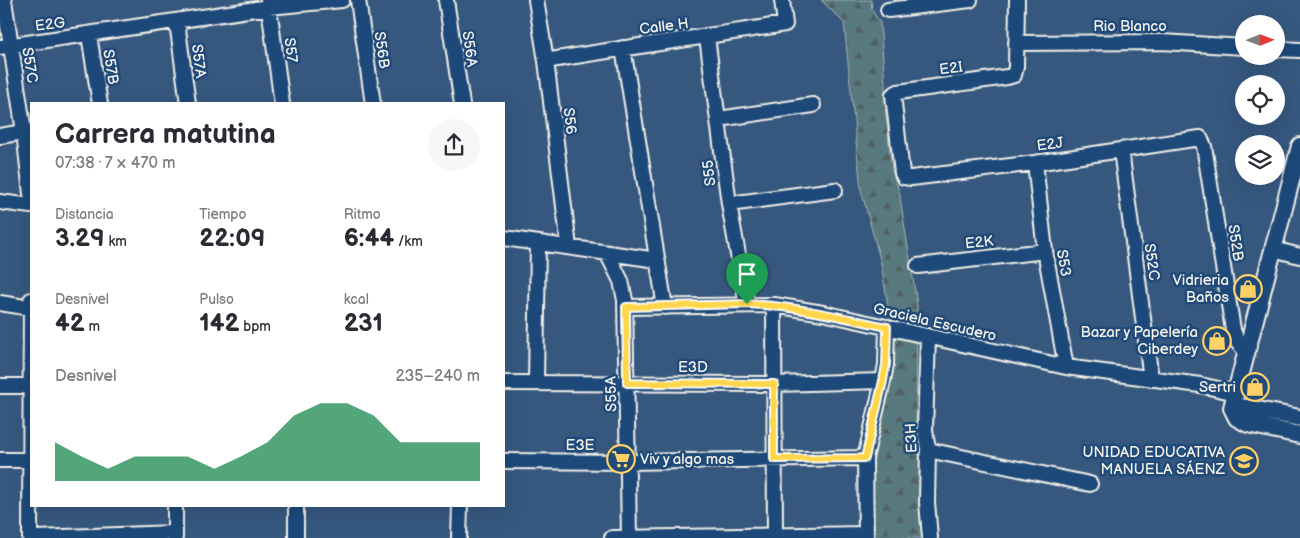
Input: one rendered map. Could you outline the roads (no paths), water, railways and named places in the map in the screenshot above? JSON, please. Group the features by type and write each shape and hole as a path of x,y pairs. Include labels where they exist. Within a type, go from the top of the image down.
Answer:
{"main road":[{"path":"1300,146 1234,400 1237,418 1248,424 1300,435"},
{"path":"1234,400 1242,407 1300,418"}],"street":[{"name":"S57C","path":"4,0 5,47 24,132 30,185"},
{"name":"E2G","path":"5,47 177,22 269,4 342,0"},
{"name":"S56B","path":"358,0 373,102"},
{"name":"S56A","path":"446,0 462,102"},
{"name":"S56","path":"536,0 546,61 569,247"},
{"name":"Calle H","path":"546,61 786,24 782,0"},
{"path":"888,10 970,0"},
{"path":"1016,42 1017,0"},
{"name":"S57","path":"269,4 282,102"},
{"name":"S57A","path":"177,22 188,102"},
{"name":"S57B","path":"89,35 100,102"},
{"name":"S55","path":"707,37 729,204 747,304"},
{"name":"Rio Blanco","path":"1016,42 1162,42 1235,46"},
{"name":"E2I","path":"904,177 893,95 898,92 1014,75 1016,67 1016,42"},
{"path":"623,48 665,307"},
{"path":"1285,49 1300,50"},
{"path":"719,119 813,105"},
{"path":"0,136 24,132"},
{"name":"E2J","path":"904,177 911,178 1035,162 1200,138"},
{"name":"S52B","path":"1200,138 1204,146 1233,330 1238,343 1246,351"},
{"name":"S52C","path":"1121,150 1151,379"},
{"name":"S53","path":"1035,162 1045,251 1066,367"},
{"path":"729,204 834,190"},
{"path":"0,202 30,206"},
{"path":"505,238 657,260"},
{"path":"536,383 538,243"},
{"path":"1273,249 1300,256"},
{"name":"E2K","path":"918,266 1045,251"},
{"name":"S55A","path":"607,252 621,281 626,307 629,538"},
{"path":"4,304 30,308"},
{"path":"774,305 775,537"},
{"name":"Graciela Escudero","path":"626,307 774,305 887,327 1066,367 1200,385 1234,400"},
{"path":"612,538 866,536 865,458 886,364 887,327"},
{"name":"E3H","path":"928,337 925,430 928,450 930,538"},
{"name":"E3D","path":"505,383 774,384 883,381"},
{"path":"0,386 30,386"},
{"path":"928,450 1090,484"},
{"name":"E3E","path":"505,461 629,462 865,458"},
{"path":"0,460 30,460"},
{"path":"30,507 30,538"},
{"path":"36,538 175,536 175,507"},
{"path":"296,507 296,538"},
{"path":"460,507 460,538"}],"place":[{"name":"Vidrieria Baños","path":"1248,289"},
{"name":"Bazar y Papelería Ciberdey","path":"1217,341"},
{"name":"Sertri","path":"1255,387"},
{"name":"Viv y algo mas","path":"621,459"},
{"name":"UNIDAD EDUCATIVA MANUELA SÁENZ","path":"1244,461"}]}
